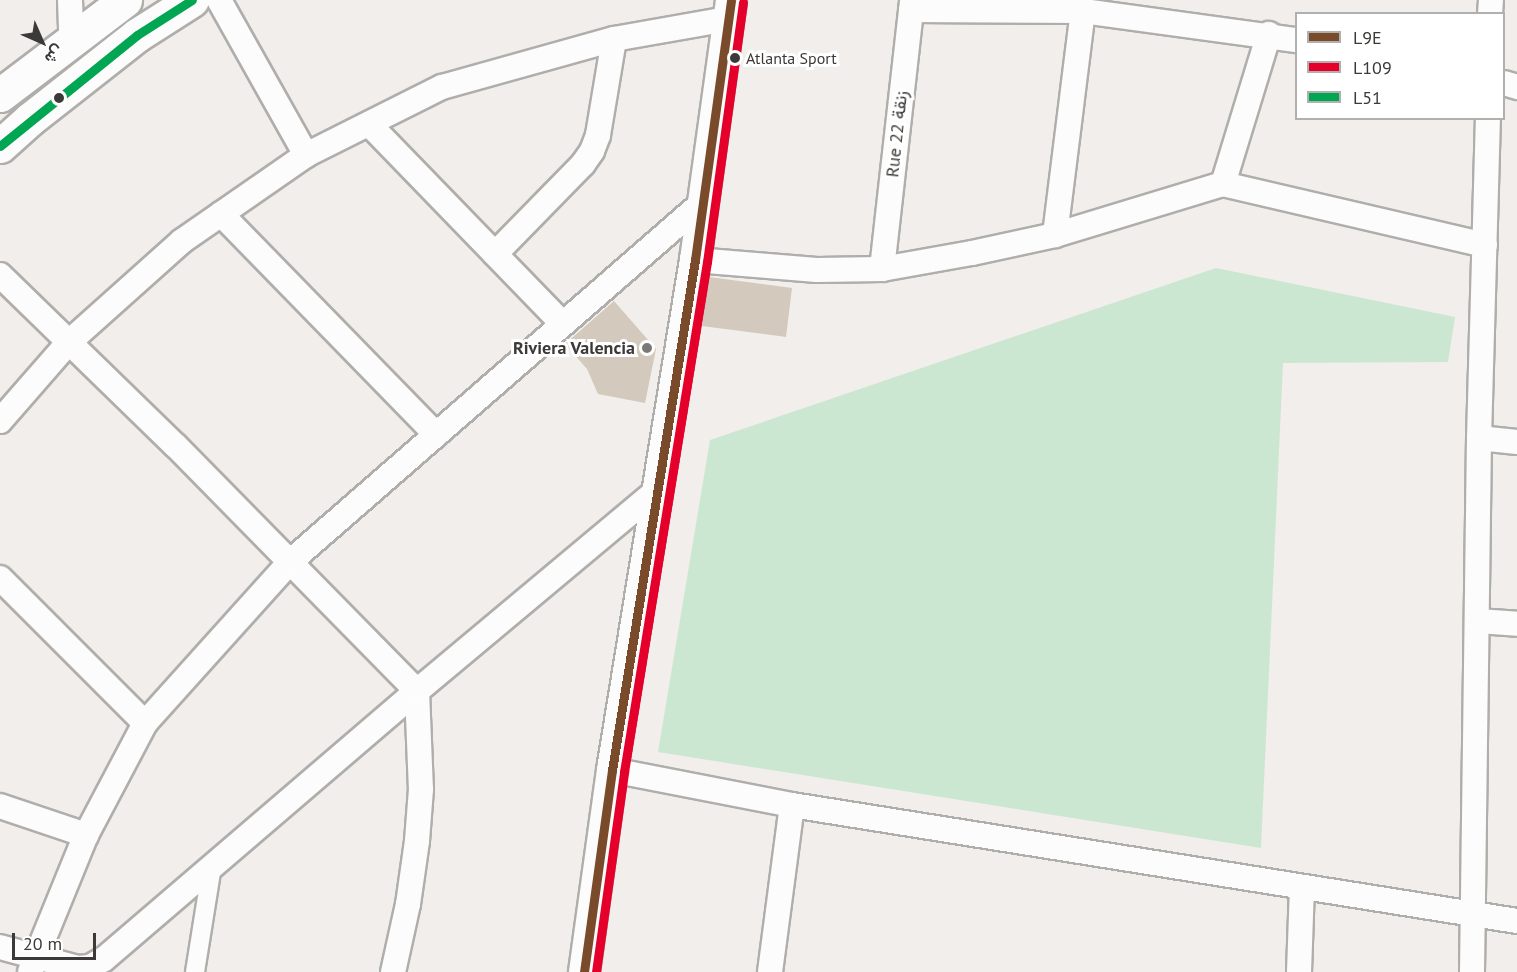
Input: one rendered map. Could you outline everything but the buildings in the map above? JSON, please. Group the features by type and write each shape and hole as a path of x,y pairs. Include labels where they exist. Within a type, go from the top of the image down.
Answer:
{"main road":[{"path":"0,95 71,38 126,0"},
{"path":"0,146 30,119 137,35 192,0"}],"street":[{"path":"70,0 71,38"},
{"path":"219,0 306,156"},
{"path":"911,5 1083,11 1269,34 1295,40"},
{"name":"Rue 22 زنقة","path":"882,269 911,5"},
{"path":"0,421 68,343 182,241 306,156 442,87 614,39 730,10 695,260 612,770 584,972"},
{"path":"1055,235 1083,11"},
{"path":"1223,184 1269,34"},
{"path":"495,254 583,164 592,151 598,135 614,39"},
{"path":"1472,972 1479,438 1488,120"},
{"path":"369,124 562,323"},
{"path":"695,260 817,270 882,269 972,254 1055,235 1223,184 1485,245"},
{"path":"33,964 86,835 145,723 291,561 702,202"},
{"path":"221,214 436,434"},
{"path":"0,276 291,561 417,691 421,789 417,841 408,904 393,972"},
{"path":"1479,438 1517,442"},
{"path":"0,947 33,964 78,968 90,967 104,959 417,691 659,489"},
{"path":"0,578 145,723"},
{"path":"1478,621 1517,624"},
{"path":"612,770 792,805 1517,921"},
{"path":"770,972 792,805"},
{"path":"0,806 86,835"},
{"path":"195,972 212,866"},
{"path":"1299,972 1302,887"}],"green space":[{"path":"1216,268 1455,317 1448,362 1283,363 1261,848 658,752 710,440"}],"transit line":[{"name":"L51","path":"0,146 137,35 192,0"},
{"name":"L9E","path":"584,972 612,770 695,260 731,0"},
{"name":"L109","path":"596,972 624,772 707,262 743,2"}],"place":[{"name":"Atlanta Sport","path":"735,58"},
{"name":"Riviera Valencia","path":"647,348"}]}
